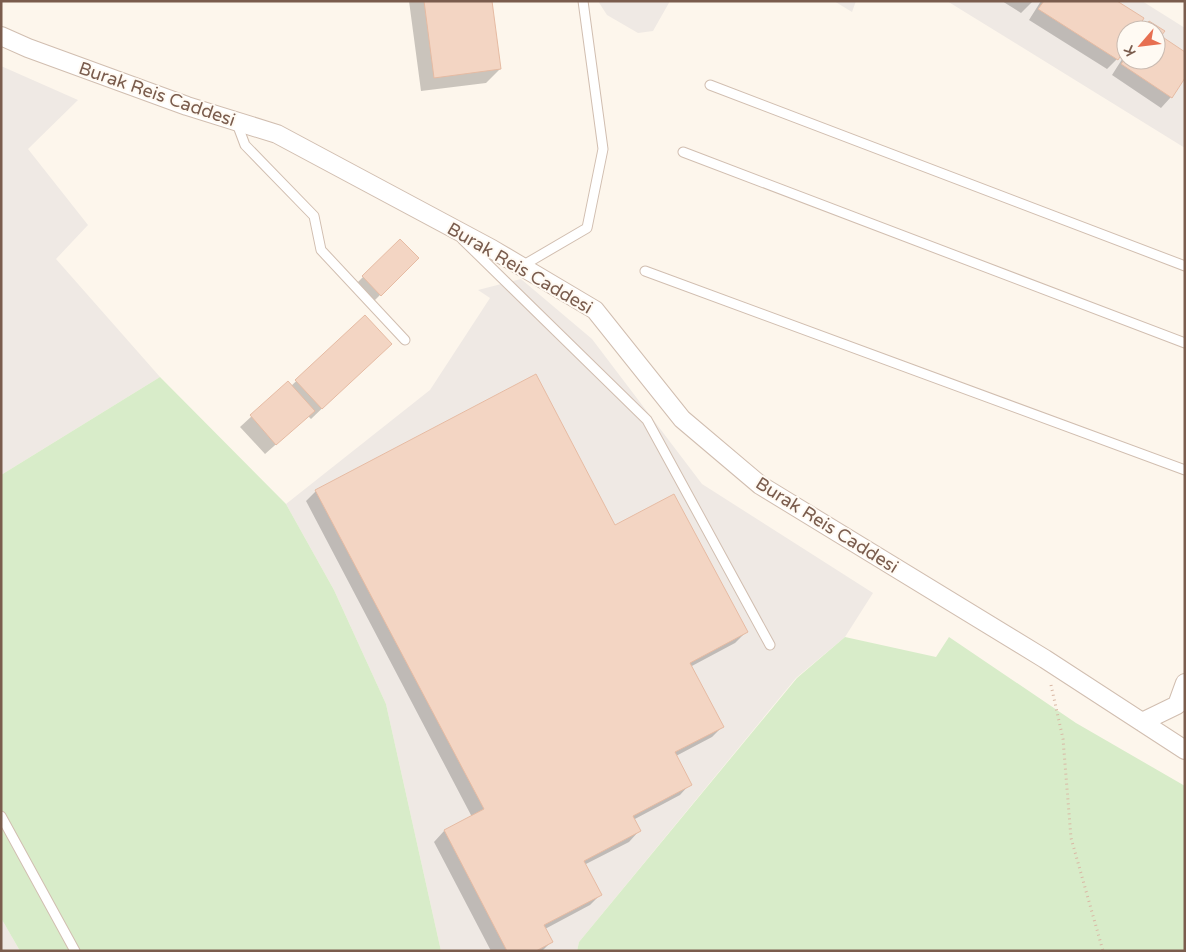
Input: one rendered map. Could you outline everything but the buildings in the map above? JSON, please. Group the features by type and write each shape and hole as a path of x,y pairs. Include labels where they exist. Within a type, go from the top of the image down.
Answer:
{"street":[{"name":"Burak Reis Caddesi","path":"1,36 28,48 168,100 277,134 522,266 595,310 682,419 760,485 1045,660 1185,750"},
{"path":"1142,722 1177,705 1185,683"}],"lane":[{"path":"522,266 587,228 603,149 583,1"},
{"path":"710,85 1185,266"},
{"path":"236,121 245,145 314,216 321,250 405,340"},
{"path":"683,152 1185,343"},
{"path":"449,226 647,420 770,645"},
{"path":"645,271 1185,470"},
{"path":"1,816 75,951"}],"path":[{"path":"1045,660 1063,739 1070,838 1103,951"}],"shaded area":[{"path":"598,1 670,1 653,31 638,33 607,15"},
{"path":"834,1 856,1 852,12"},
{"path":"947,1 1142,1 1185,28 1185,148"},
{"path":"1,66 78,100 28,149 88,225 56,259 160,377 1,475"},
{"path":"521,279 592,339 702,484 873,593 845,637 796,678 579,942 577,951 441,951 386,704 334,590 286,504 430,390 490,298 478,290"},
{"path":"1,918 20,951 1,951"}],"green space":[{"path":"160,377 286,504 334,590 386,704 441,951 20,951 1,918 1,475"},
{"path":"845,637 936,657 949,637 1076,723 1185,786 1185,951 577,951 579,942 797,678"}]}
